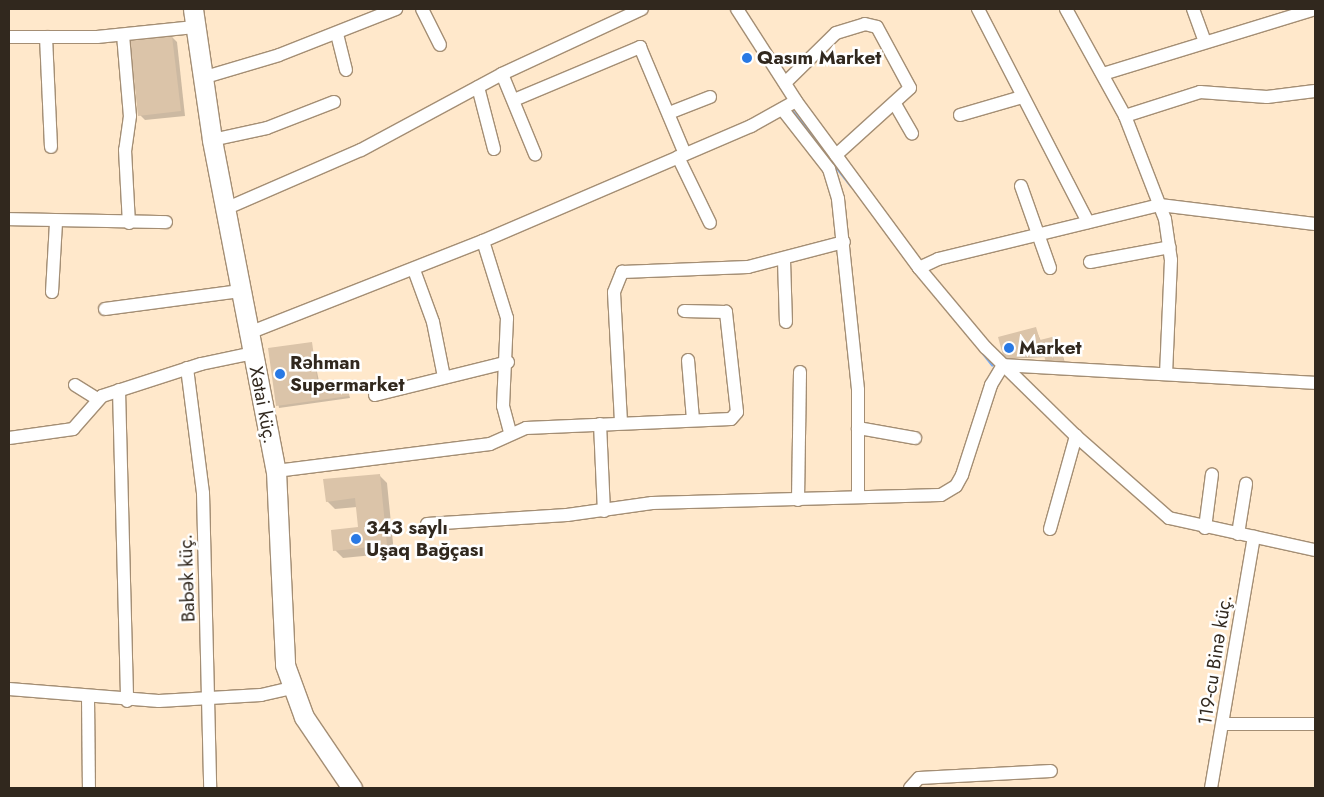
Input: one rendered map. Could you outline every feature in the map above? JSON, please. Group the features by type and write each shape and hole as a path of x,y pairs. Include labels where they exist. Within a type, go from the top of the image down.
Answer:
{"street":[{"path":"202,78 337,34 396,9"},
{"path":"422,9 440,45"},
{"path":"224,209 361,150 502,74 642,9"},
{"path":"737,9 796,101 919,268 1003,365 1076,436 1169,518 1205,528 1315,550"},
{"path":"978,9 1088,222"},
{"path":"1066,9 1125,116 1160,205 1170,247 1166,374"},
{"path":"1193,9 1205,42"},
{"path":"1103,74 1295,12 1315,9"},
{"path":"9,37 123,35 194,18"},
{"name":"Xətai küç.","path":"194,18 224,209 276,471 285,660 292,688 315,737 352,788"},
{"path":"784,82 836,33 849,26 873,25 910,82 907,94 836,155"},
{"path":"337,34 346,70"},
{"path":"123,35 130,116 125,150 129,223"},
{"path":"46,37 51,147"},
{"path":"514,100 634,46 645,51 669,112 682,155 710,223"},
{"path":"502,74 535,154"},
{"path":"478,88 494,149"},
{"path":"1125,116 1200,92 1267,97 1315,92"},
{"path":"669,112 710,97"},
{"path":"960,114 1022,97"},
{"path":"249,333 414,270 483,241 783,110 796,101"},
{"path":"212,140 267,128 334,102"},
{"path":"895,104 912,134"},
{"path":"783,110 834,180 844,242 858,428 858,497"},
{"path":"1021,186 1050,268"},
{"path":"919,268 938,258 1160,205 1315,224"},
{"path":"9,219 56,222 166,222"},
{"path":"52,292 56,222"},
{"path":"483,241 507,318 508,362 503,406 510,433"},
{"path":"621,422 614,292 618,276 629,270 740,267 784,260 844,242"},
{"path":"1090,262 1170,247"},
{"path":"784,260 786,322"},
{"path":"414,270 433,322 444,377"},
{"path":"105,309 240,291"},
{"path":"276,471 490,444 510,433 526,428 621,422 731,419 737,412 726,312 684,311"},
{"path":"9,438 73,429 97,399 187,368 253,353"},
{"path":"688,360 693,420"},
{"path":"375,395 508,362"},
{"path":"1003,365 1315,382"},
{"path":"426,524 604,510 652,503 941,496 956,486 992,385 1003,365"},
{"name":"Babək küç.","path":"187,368 203,493 210,788"},
{"path":"798,500 800,372"},
{"path":"74,385 97,399"},
{"path":"120,390 127,701"},
{"path":"600,424 604,510"},
{"path":"858,428 915,438"},
{"path":"1050,530 1076,436"},
{"path":"1205,528 1212,474"},
{"path":"1238,534 1246,484"},
{"name":"119-cu Binə küç.","path":"1210,788 1224,724 1254,537"},
{"path":"9,688 127,701 209,699 292,688"},
{"path":"88,697 89,788"},
{"path":"1224,724 1315,724"},
{"path":"910,788 919,778 1051,771"}],"building":[{"path":"172,36 181,111 138,116 130,41"},
{"path":"1036,327 1040,340 1056,336 1065,364 1046,363 1044,355 1004,359 998,337"},
{"path":"312,342 318,385 347,381 349,396 276,406 268,348"},
{"path":"380,474 387,545 333,551 331,530 358,527 355,498 326,502 323,479"}],"waterway":[{"path":"792,111 851,186"},
{"path":"982,352 992,365"}],"place":[{"name":"Qasım Market","path":"747,58"},
{"name":"Market","path":"1009,348"},
{"name":"Rəhman Supermarket","path":"280,374"},
{"name":"343 saylı Uşaq Bağçası","path":"356,539"}]}
